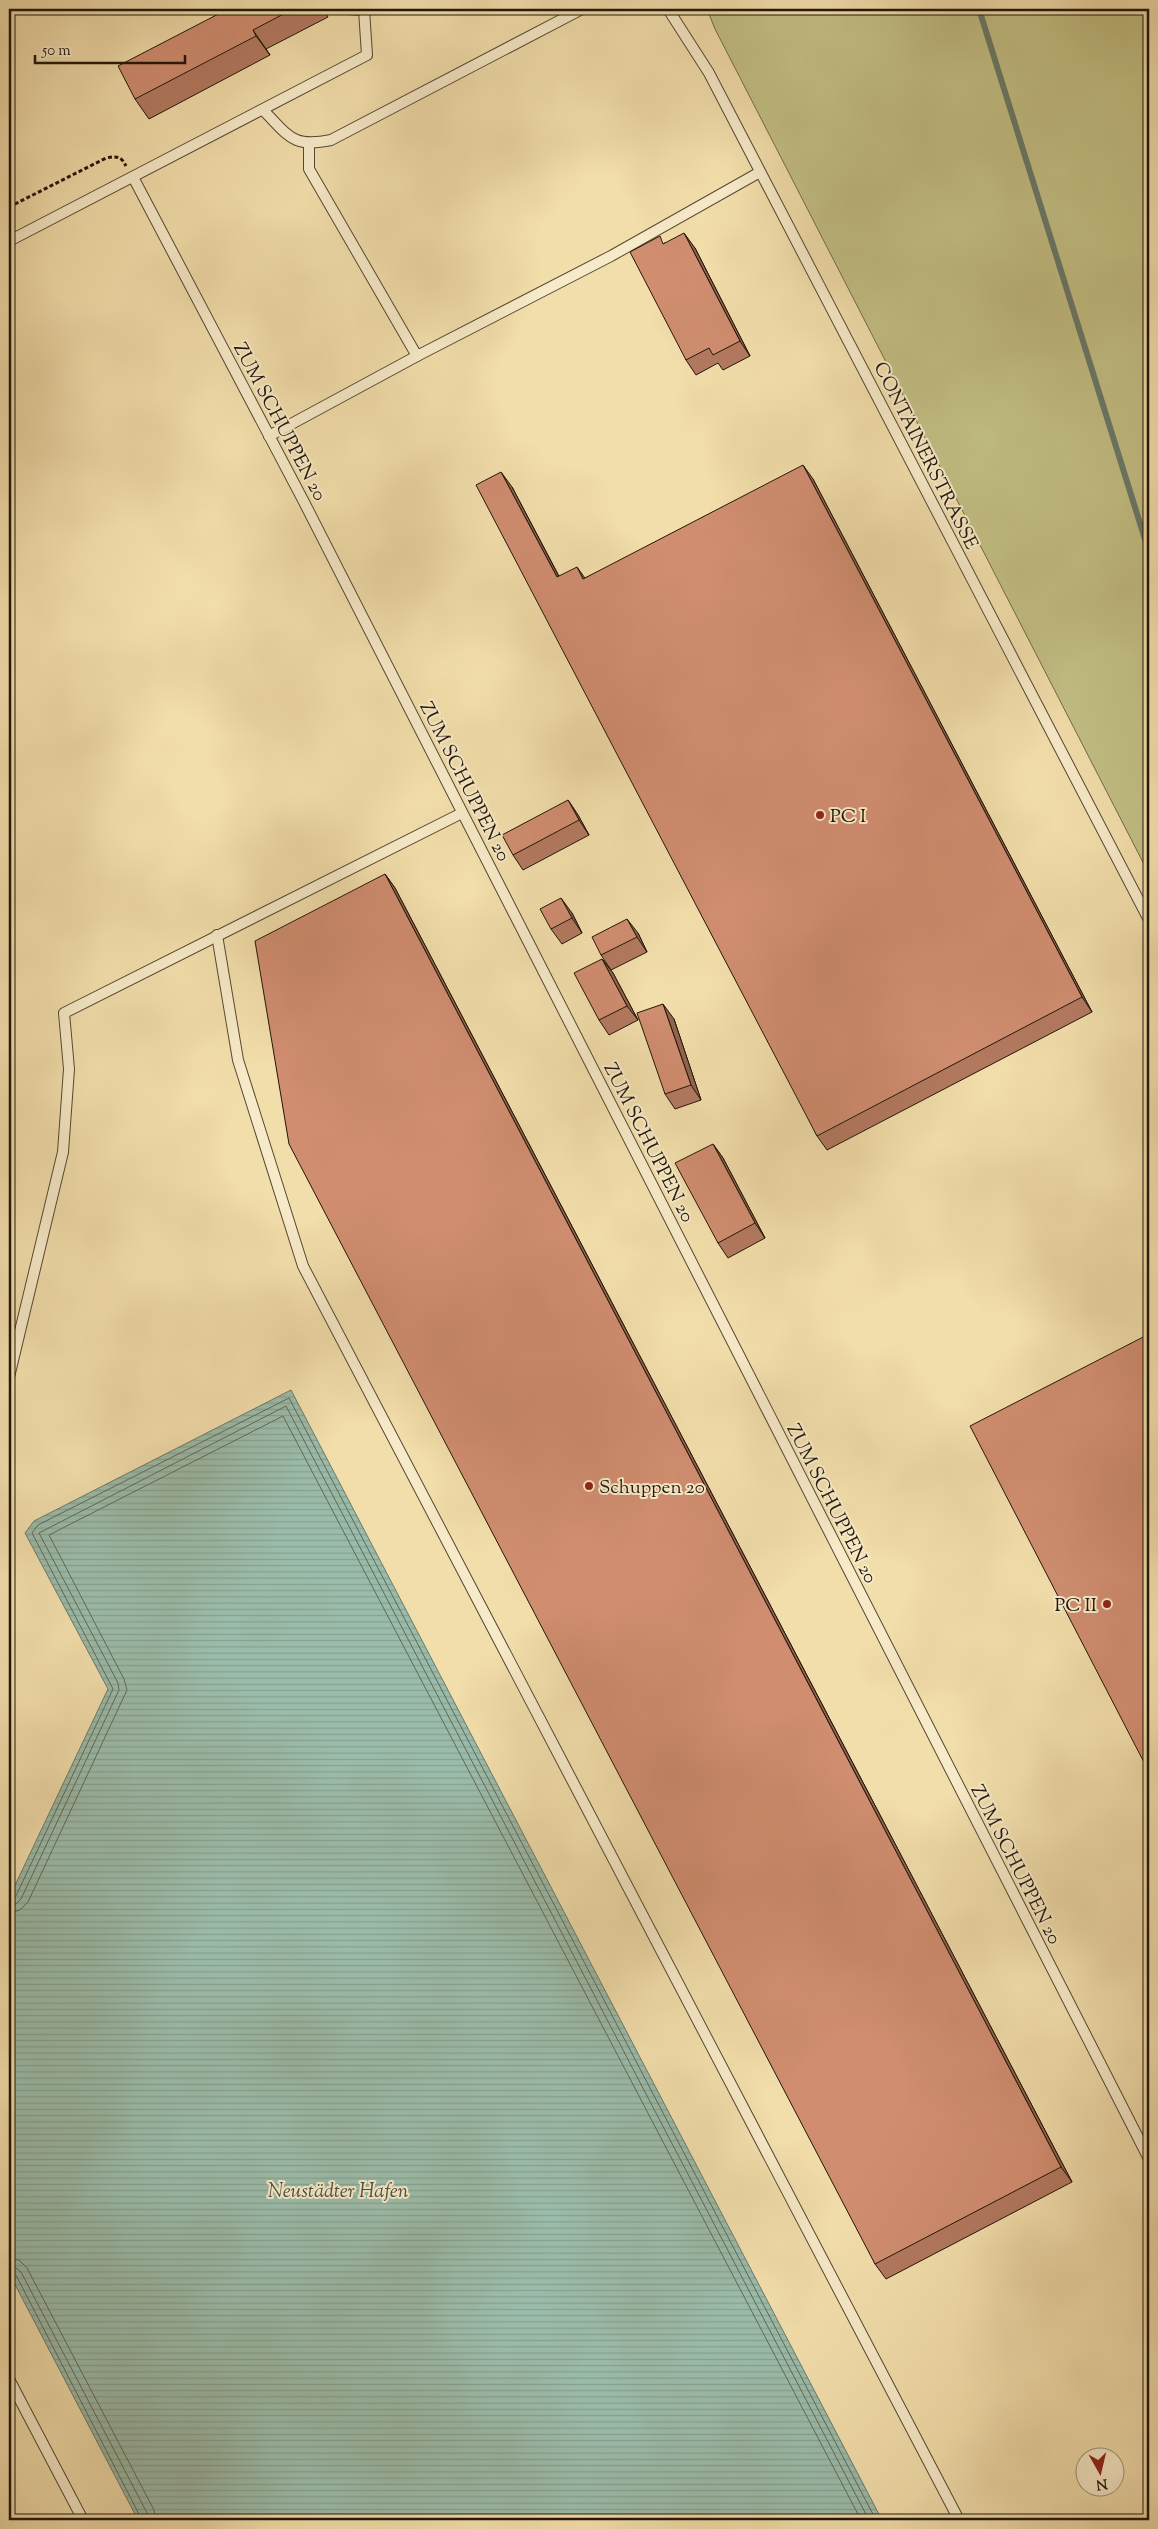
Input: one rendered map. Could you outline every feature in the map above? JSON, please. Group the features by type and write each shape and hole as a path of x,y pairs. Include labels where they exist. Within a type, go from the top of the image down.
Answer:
{"lane":[{"path":"9,240 367,55 365,9 348,9"},
{"path":"263,110 291,138 309,145 331,140 582,9"},
{"name":"CONTAINERSTRASSE","path":"668,9 709,73 1149,920"},
{"path":"309,145 309,169 417,356"},
{"path":"269,436 417,356 611,256 760,172"},
{"name":"ZUM SCHUPPEN 20","path":"133,177 269,436 1149,2159"},
{"path":"9,1377 63,1152 68,1069 64,1013 462,813"},
{"path":"217,935 238,1060 303,1266 960,2520"},
{"path":"9,2379 83,2520"}],"path":[{"path":"9,207 106,158 117,156 122,158 133,177"}],"shaded area":[{"path":"707,9 1149,9 1149,874 715,29"}],"water":[{"name":"Neustädter Hafen","path":"291,1390 882,2520 138,2520 9,2273 9,1898 108,1689 25,1533 34,1521"}],"building":[{"path":"228,9 293,9 253,30 256,36 135,99 118,66"},
{"path":"684,233 740,341 713,355 709,348 686,360 630,252 660,236 663,244"},
{"name":"PC I","path":"803,465 1082,997 817,1136 476,485 501,472 557,577 577,567 583,579"},
{"path":"568,800 579,820 513,855 502,835"},
{"name":"Schuppen 20","path":"385,874 1061,2167 875,2264 289,1144 255,941"},
{"path":"561,898 572,918 551,929 540,909"},
{"path":"627,919 637,937 601,955 592,937"},
{"path":"602,959 627,1006 599,1020 574,973"},
{"path":"663,1004 691,1085 665,1094 637,1013"},
{"path":"713,1144 755,1223 718,1243 675,1163"},
{"name":"PC II","path":"1149,1334 1149,1772 970,1426"}],"waterway":[{"path":"979,9 1149,552"}],"place":[{"name":"PC I","path":"820,815"},
{"name":"Schuppen 20","path":"589,1486"},
{"name":"PC II","path":"1107,1604"}]}
